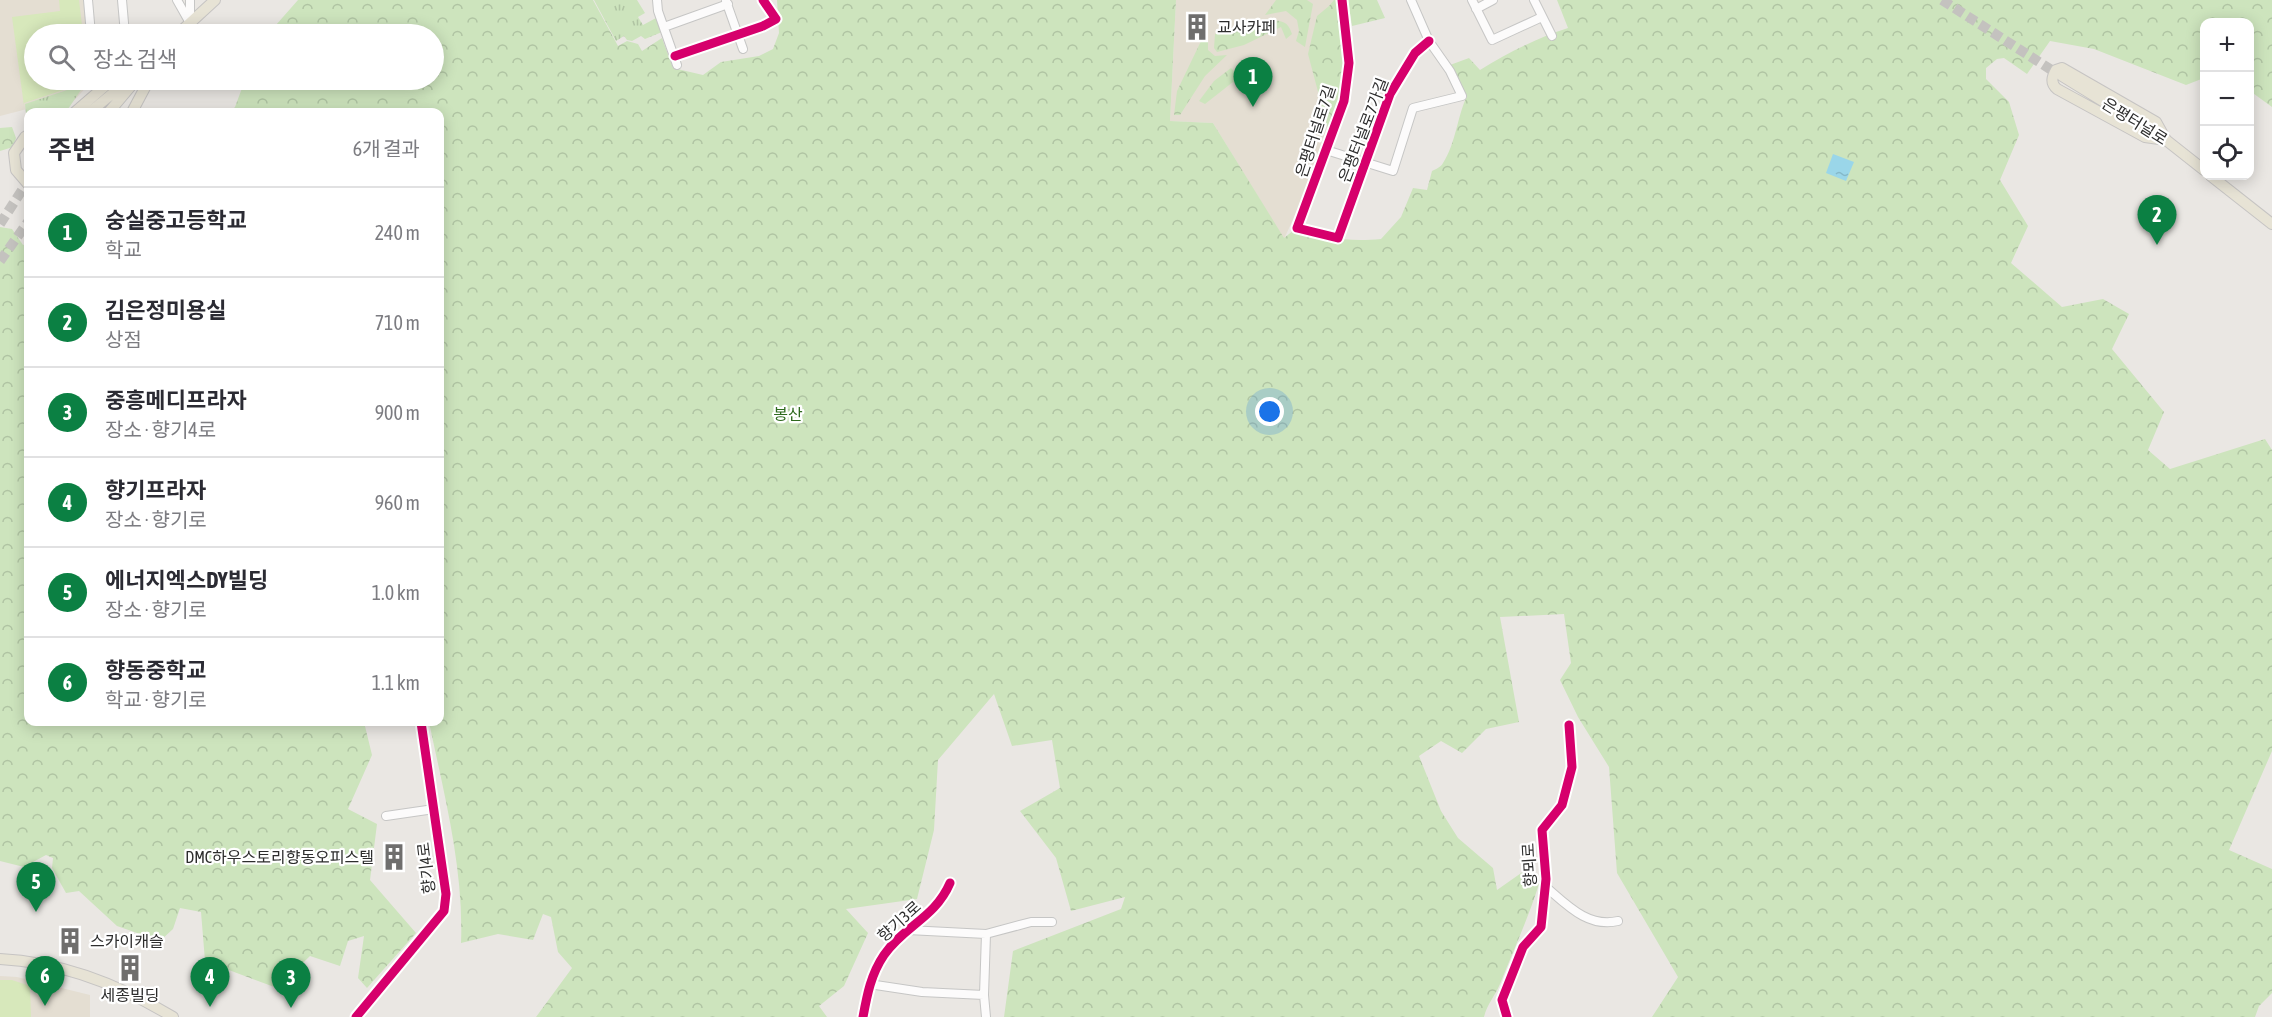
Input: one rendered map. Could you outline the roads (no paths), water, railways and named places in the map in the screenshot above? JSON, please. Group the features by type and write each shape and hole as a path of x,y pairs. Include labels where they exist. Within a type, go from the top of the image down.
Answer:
{"main road":[{"path":"190,23 215,0"},
{"path":"2062,68 2068,70 2156,122 2166,140 2145,138 2057,89 2052,83 2055,73 2062,68"},
{"name":"은평터널로","path":"2062,76 2166,140 2200,166"},
{"path":"80,108 100,90"},
{"path":"95,108 117,90"},
{"path":"112,108 128,90"},
{"path":"134,108 144,90"},
{"path":"24,138 14,153 16,170 24,179"},
{"path":"2216,180 2272,224"},
{"path":"0,959 29,961 101,980 148,1002 173,1017"}],"street":[{"path":"88,0 91,24"},
{"path":"122,0 124,24"},
{"path":"177,0 190,23"},
{"path":"190,0 190,23"},
{"path":"657,0 658,12 676,60 776,19 763,0"},
{"name":"은평터널로7길","path":"1338,238 1297,228 1344,101 1349,63 1342,0"},
{"name":"은평터널로7가길","path":"1326,150 1393,171 1413,108 1462,96 1450,71 1430,41 1411,0"},
{"path":"1472,0 1492,40 1542,17"},
{"path":"1476,9 1493,0"},
{"path":"1534,0 1552,36"},
{"path":"664,27 727,2 743,49"},
{"name":"은평터널로7가길","path":"1338,238 1390,94 1399,75 1415,53 1430,41"},
{"name":"향뫼로","path":"1507,1017 1502,1000 1523,947 1541,927 1546,887 1542,830 1562,805 1572,767 1569,725"},
{"name":"향기4로","path":"356,1017 444,911 446,894 422,726"},
{"path":"386,816 434,809"},
{"name":"향기3로","path":"863,1017 869,984 884,955 908,930 922,921 935,908 945,896 950,883"},
{"name":"향뫼로","path":"1546,887 1583,918 1607,924 1618,921"},
{"name":"향기3로","path":"908,930 986,934 1031,922 1052,922"},
{"path":"986,934 984,995 986,1017"},
{"path":"869,984 922,992 984,995"}],"water":[{"path":"1833,154 1854,162 1846,181 1826,173"}],"tunnel":[{"path":"1942,0 2061,76"},
{"path":"0,224 24,187"},
{"path":"0,261 24,228"}],"place":[{"name":"교사카페","path":"1197,27"},
{"name":"숭실중고등학교","path":"1253,107"},
{"name":"김은정미용실","path":"2157,245"},
{"name":"DMC하우스토리향동오피스텔","path":"394,857"},
{"name":"에너지엑스DY빌딩","path":"36,912"},
{"name":"스카이캐슬","path":"70,941"},
{"name":"세종빌딩","path":"130,968"},
{"name":"향동중학교","path":"45,1006"},
{"name":"향기프라자","path":"210,1007"},
{"name":"중흥메디프라자","path":"291,1008"}],"park label":[{"name":"봉산","path":"788,414"}]}
